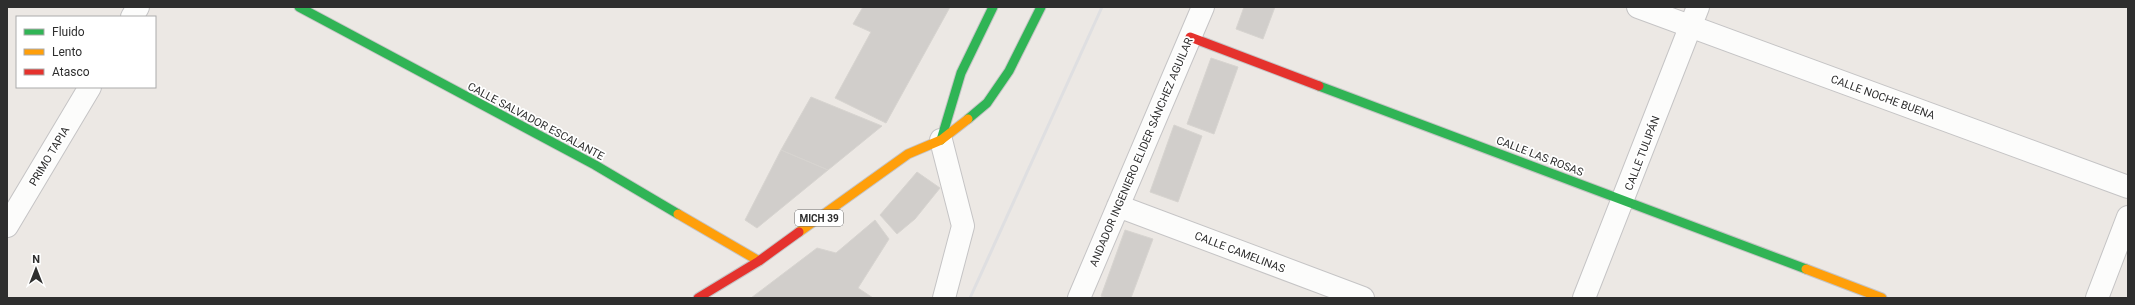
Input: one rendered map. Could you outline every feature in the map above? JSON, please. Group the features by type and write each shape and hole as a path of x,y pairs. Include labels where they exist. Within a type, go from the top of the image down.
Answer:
{"street":[{"path":"133,16 138,7"},
{"name":"CALLE SALVADOR ESCALANTE","path":"299,7 595,165 759,261"},
{"path":"944,298 963,226 941,140 961,73 993,7"},
{"name":"MICH 39","path":"698,298 759,261 908,154 941,140 987,103 1009,71 1041,7"},
{"name":"ANDADOR INGENIERO ELIDER SÁNCHEZ AGUILAR","path":"1079,298 1203,7"},
{"name":"CALLE NOCHE BUENA","path":"1638,7 1694,17 2128,187"},
{"name":"CALLE TULIPÁN","path":"1584,298 1694,17"},
{"name":"CALLE LAS ROSAS","path":"1190,37 1882,298"},
{"name":"PRIMO TAPIA","path":"7,226 89,88"},
{"name":"CALLE CAMELINAS","path":"1118,206 1363,298"},
{"path":"2097,298 2128,217"}],"building":[{"path":"863,7 950,7 886,123 835,98 871,32 853,24"},
{"path":"1244,7 1275,7 1263,39 1236,29"},
{"path":"1211,58 1238,67 1214,134 1187,124"},
{"path":"811,97 882,126 828,170 781,150"},
{"path":"1174,125 1202,136 1178,202 1150,192"},
{"path":"781,150 828,170 757,228 745,220"},
{"path":"917,172 940,188 915,219 897,234 880,215"},
{"path":"875,220 889,239 858,288 873,298 751,298 817,248 836,253"},
{"path":"1125,230 1153,239 1131,298 1107,298 1101,296"}],"railway":[{"path":"970,298 1102,7"}],"traffic: fast":[{"path":"299,7 595,165 678,214"},
{"path":"941,140 961,73 993,7"},
{"path":"968,119 987,103 1009,71 1041,7"},
{"path":"1319,86 1806,269"}],"traffic: slow":[{"path":"799,232 908,154 941,140 968,119"},
{"path":"678,214 759,261"},
{"path":"1806,269 1882,298"}],"traffic: jam":[{"path":"1190,37 1319,86"},
{"path":"698,298 759,261 799,232"}]}
